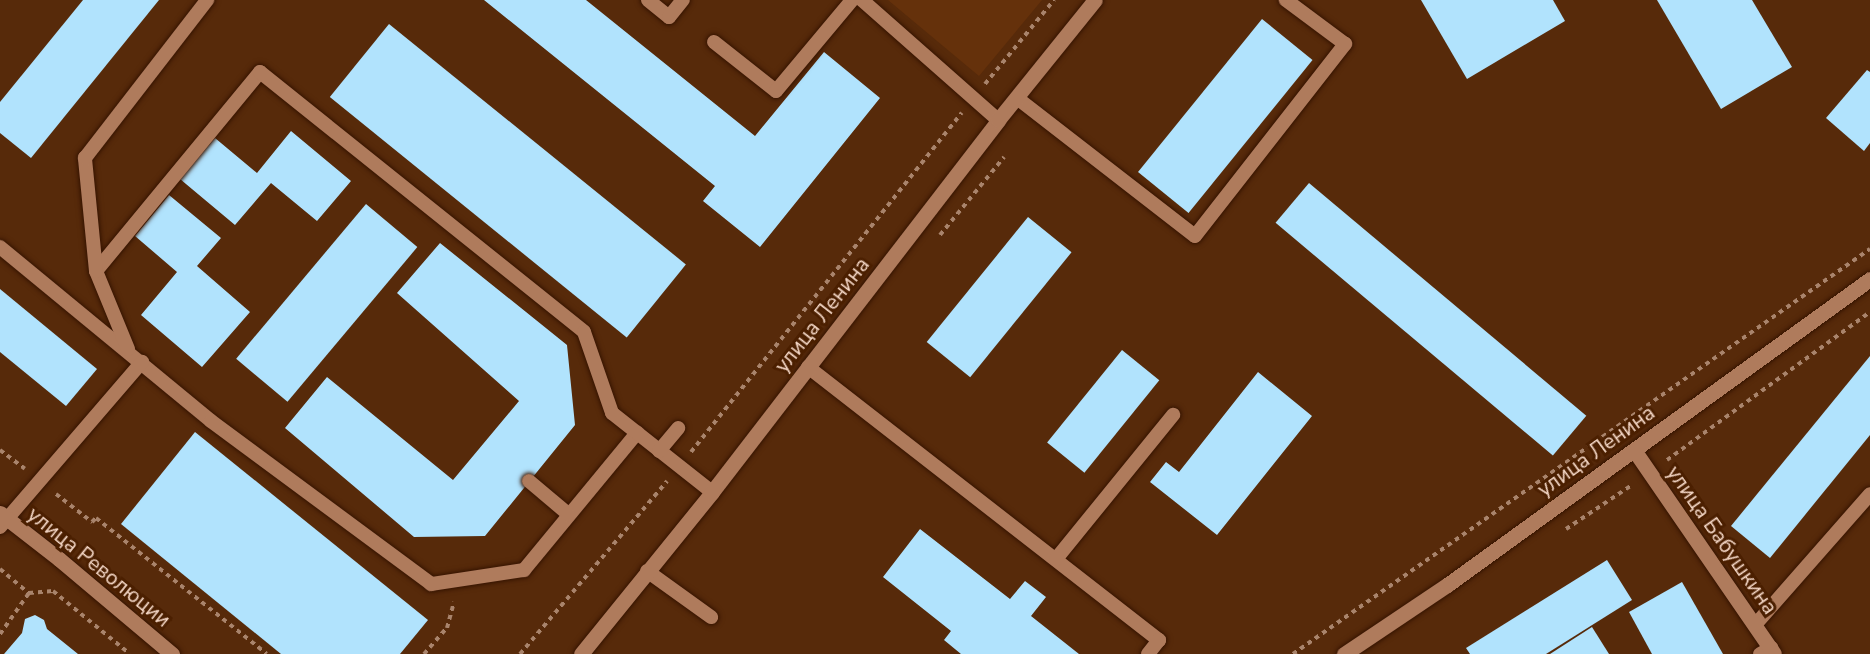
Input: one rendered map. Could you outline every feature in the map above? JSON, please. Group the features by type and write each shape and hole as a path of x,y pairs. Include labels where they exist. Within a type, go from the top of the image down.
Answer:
{"street":[{"name":"улица Ленина","path":"581,654 712,492 998,120 1095,0"},
{"name":"улица Ленина","path":"1344,654 1447,585 1870,279"},
{"name":"улица Бабушкина","path":"1634,450 1755,624 1768,652"},
{"name":"улица Революции","path":"2,520 172,654"}],"lane":[{"path":"129,351 96,271 85,158 207,0"},
{"path":"648,0 669,17 682,0"},
{"path":"714,42 776,91 852,0"},
{"path":"862,0 998,120"},
{"path":"1017,98 1195,237 1345,44 1286,0"},
{"path":"96,271 260,72 584,332 612,413 712,492"},
{"path":"0,247 129,351 211,421 431,584 524,570 637,433"},
{"path":"2,520 142,362"},
{"path":"808,367 1159,640 1148,654"},
{"path":"1056,559 1173,415"},
{"path":"658,451 678,428"},
{"path":"529,481 568,514"},
{"path":"1755,624 1870,494"},
{"path":"647,571 711,617"}],"path":[{"path":"520,654 678,467 1054,0"},
{"path":"1293,654 1870,249"},
{"path":"1563,530 1650,472 1870,312"},
{"path":"92,522 96,518 267,654"},
{"path":"0,569 29,593 53,591 130,654"},
{"path":"424,654 447,628 460,579"},
{"path":"0,634 29,593"}],"shaded area":[{"path":"888,0 1042,0 979,76"}],"building":[{"path":"83,0 159,0 31,158 0,133 0,102"},
{"path":"484,0 586,0 755,136 824,52 880,98 760,247 703,201 715,186"},
{"path":"1421,0 1553,0 1565,21 1467,79"},
{"path":"1657,0 1752,0 1792,67 1721,109"},
{"path":"1262,19 1313,60 1189,213 1138,172"},
{"path":"389,24 686,264 627,337 330,97"},
{"path":"1867,70 1870,72 1870,143 1864,151 1826,118"},
{"path":"291,131 351,181 317,221 271,183 235,225 180,179 215,138 257,173"},
{"path":"1309,183 1586,416 1553,456 1276,223"},
{"path":"169,195 221,238 197,266 250,312 202,367 141,315 177,272 135,236"},
{"path":"366,204 417,247 287,402 236,359"},
{"path":"1028,217 1072,252 970,377 927,342"},
{"path":"440,243 567,345 575,425 485,536 414,537 285,428 327,377 453,480 519,401 397,293"},
{"path":"0,289 97,369 66,406 0,352"},
{"path":"1122,350 1159,380 1084,473 1047,442"},
{"path":"1870,356 1870,435 1770,558 1731,526"},
{"path":"1258,372 1312,416 1217,535 1150,482 1166,462 1179,472"},
{"path":"195,432 428,620 400,654 281,654 121,524"},
{"path":"920,529 1010,599 1025,581 1046,597 1031,616 1079,654 961,654 944,640 951,631 883,577"},
{"path":"1607,560 1632,600 1546,654 1470,654 1466,648"},
{"path":"1682,582 1723,654 1652,654 1629,612"},
{"path":"35,615 44,620 47,629 78,654 4,654 22,633 25,619"},
{"path":"1592,627 1609,654 1550,654"}]}
